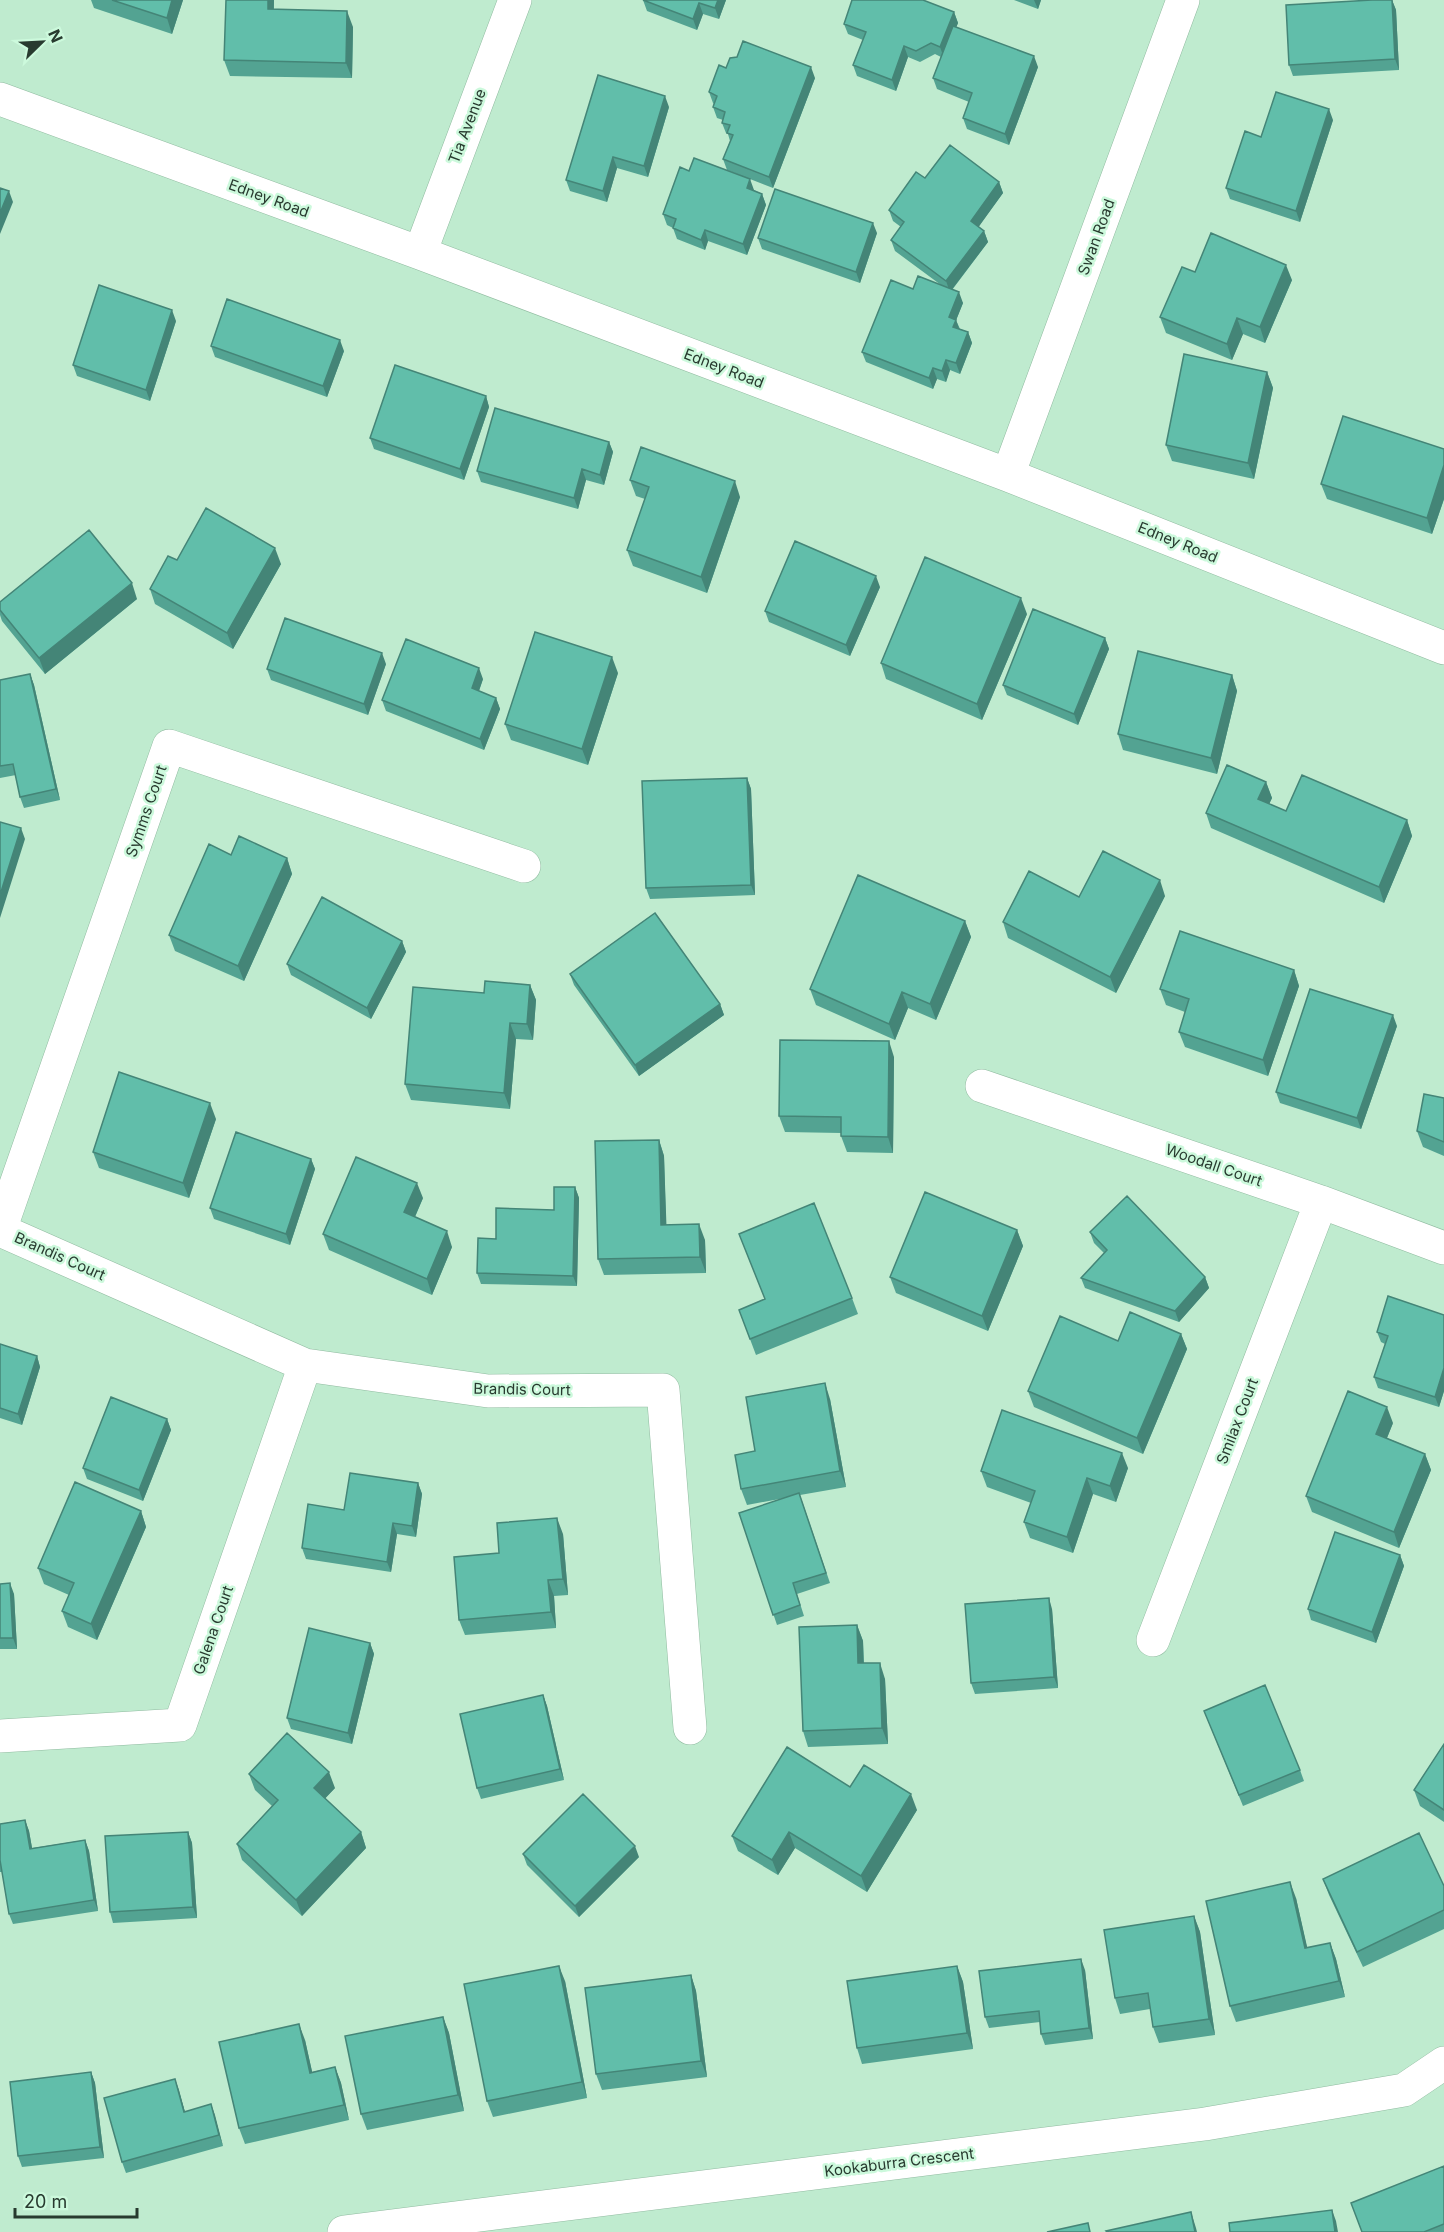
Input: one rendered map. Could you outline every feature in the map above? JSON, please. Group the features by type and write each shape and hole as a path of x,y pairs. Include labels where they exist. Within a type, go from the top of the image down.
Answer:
{"street":[{"name":"Tia Avenue","path":"420,253 515,0"},
{"name":"Swan Road","path":"1008,475 1183,0"},
{"name":"Edney Road","path":"0,99 420,253 1008,475 1444,648"},
{"name":"Symms Court","path":"0,1230 169,746 524,866"},
{"name":"Woodall Court","path":"982,1086 1321,1202 1444,1248"},
{"name":"Smilax Court","path":"1153,1640 1321,1202"},
{"name":"Brandis Court","path":"0,1230 305,1365 488,1391 663,1390 690,1728"},
{"name":"Galena Court","path":"0,1736 180,1725 305,1365"},
{"name":"Kookaburra Crescent","path":"344,2232 1205,2124 1404,2090 1444,2062"}],"building":[{"path":"112,0 172,0 167,18"},
{"path":"226,0 268,0 268,9 347,11 346,63 224,60"},
{"path":"643,0 718,0 715,8 699,3 693,19"},
{"path":"852,0 923,0 954,12 940,47 931,43 916,51 904,46 892,80 853,65 866,32 844,24"},
{"path":"1392,0 1395,59 1289,65 1286,5"},
{"path":"953,26 1034,56 1005,134 963,118 972,93 933,78"},
{"path":"743,41 811,67 769,177 723,159 733,135 727,133 730,125 722,123 725,112 713,107 717,96 709,92 719,65 726,68 730,58 737,57"},
{"path":"598,75 665,96 644,166 613,157 603,191 566,180"},
{"path":"1276,92 1329,109 1296,211 1226,188 1245,131 1261,137"},
{"path":"950,145 999,182 971,221 984,231 946,281 891,240 904,222 889,210 916,172 925,178"},
{"path":"694,158 750,179 747,188 762,194 743,244 705,230 701,240 673,228 676,219 663,214 680,167 689,171"},
{"path":"0,188 9,191 0,213"},
{"path":"775,189 873,223 856,272 758,238"},
{"path":"1211,233 1286,265 1260,327 1237,318 1227,344 1160,317 1182,267 1195,272"},
{"path":"918,276 959,292 949,317 956,320 953,327 968,332 956,363 946,360 942,371 933,368 929,378 862,352 891,280 913,289"},
{"path":"99,285 172,310 146,390 73,365"},
{"path":"227,299 340,340 323,386 211,346"},
{"path":"1184,354 1267,372 1248,463 1166,445"},
{"path":"395,365 486,396 460,469 370,438"},
{"path":"495,408 609,442 600,475 582,469 574,498 477,471"},
{"path":"1343,416 1444,449 1444,465 1427,518 1321,484"},
{"path":"641,447 735,481 701,577 627,550 649,487 630,480"},
{"path":"206,508 275,548 227,633 150,589 168,556 177,560"},
{"path":"89,530 132,583 39,658 0,610 0,602"},
{"path":"795,541 876,576 846,645 765,611"},
{"path":"925,557 1021,598 977,704 881,663"},
{"path":"1033,609 1105,638 1074,714 1003,685"},
{"path":"285,618 382,653 364,704 267,669"},
{"path":"535,632 612,657 582,749 505,724"},
{"path":"406,639 479,668 472,688 496,698 480,739 382,700"},
{"path":"1138,651 1232,675 1211,758 1118,734"},
{"path":"30,674 56,789 20,797 13,764 0,766 0,680"},
{"path":"1227,765 1266,782 1258,799 1286,811 1302,775 1407,820 1379,887 1206,813"},
{"path":"747,778 751,885 646,888 642,781"},
{"path":"0,822 21,828 0,895"},
{"path":"239,836 287,858 238,966 169,935 209,844 231,855"},
{"path":"1103,851 1160,880 1110,977 1003,922 1029,871 1079,897"},
{"path":"858,875 965,921 930,1004 902,992 889,1024 810,989"},
{"path":"322,897 402,941 367,1008 287,964"},
{"path":"655,913 720,1004 635,1065 570,974"},
{"path":"1180,931 1294,970 1263,1060 1179,1032 1189,999 1160,989"},
{"path":"485,981 530,985 527,1024 510,1023 504,1093 405,1084 413,987 484,993"},
{"path":"1310,989 1393,1015 1357,1118 1276,1092"},
{"path":"780,1040 889,1041 888,1137 841,1136 841,1117 779,1116"},
{"path":"119,1072 210,1103 183,1183 93,1152"},
{"path":"1424,1094 1444,1098 1444,1142 1417,1131"},
{"path":"236,1132 311,1159 286,1234 210,1208"},
{"path":"659,1140 661,1225 699,1224 700,1257 598,1259 595,1141"},
{"path":"356,1157 417,1183 404,1212 447,1231 427,1279 323,1234"},
{"path":"554,1187 575,1187 573,1276 477,1273 478,1238 496,1239 496,1208 554,1210"},
{"path":"925,1192 1017,1230 982,1316 890,1277"},
{"path":"1127,1196 1205,1277 1175,1311 1081,1278 1107,1250 1090,1232"},
{"path":"814,1203 852,1298 750,1339 739,1310 765,1299 739,1234"},
{"path":"1388,1296 1444,1315 1444,1368 1435,1397 1374,1377 1388,1336 1377,1332"},
{"path":"1130,1312 1181,1334 1137,1438 1028,1391 1060,1316 1118,1341"},
{"path":"0,1344 37,1356 18,1414 0,1408"},
{"path":"825,1383 840,1471 741,1489 735,1455 755,1451 746,1397"},
{"path":"1348,1391 1387,1407 1376,1434 1425,1454 1394,1532 1306,1496"},
{"path":"111,1397 167,1419 139,1490 83,1468"},
{"path":"1002,1410 1122,1453 1110,1486 1087,1478 1067,1537 1024,1522 1035,1491 981,1471"},
{"path":"350,1473 418,1483 412,1526 393,1523 387,1562 302,1548 308,1504 344,1510"},
{"path":"75,1482 141,1511 91,1624 62,1611 74,1583 38,1568"},
{"path":"799,1493 826,1573 793,1583 800,1605 773,1615 739,1513"},
{"path":"557,1518 563,1579 548,1580 551,1612 459,1620 454,1557 499,1553 497,1523"},
{"path":"1335,1532 1400,1555 1372,1632 1308,1609"},
{"path":"10,1583 13,1638 0,1638 0,1584"},
{"path":"1049,1598 1054,1677 971,1683 965,1604"},
{"path":"857,1625 858,1663 880,1663 882,1728 803,1731 799,1627"},
{"path":"309,1628 370,1643 348,1733 287,1718"},
{"path":"1265,1685 1300,1770 1239,1795 1204,1711"},
{"path":"543,1695 560,1769 477,1788 460,1714"},
{"path":"287,1733 329,1772 314,1788 361,1832 296,1900 237,1844 278,1800 249,1774"},
{"path":"1444,1744 1444,1810 1414,1790"},
{"path":"787,1747 850,1787 864,1765 911,1794 861,1876 789,1832 772,1860 732,1836"},
{"path":"583,1794 635,1846 575,1906 523,1854"},
{"path":"25,1820 30,1849 85,1840 94,1900 9,1914 0,1860 0,1824"},
{"path":"188,1832 193,1907 110,1912 105,1836"},
{"path":"1419,1833 1444,1886 1444,1910 1357,1952 1323,1879"},
{"path":"1290,1882 1305,1948 1330,1943 1339,1981 1230,2006 1206,1901"},
{"path":"1194,1916 1209,2019 1153,2027 1148,1993 1115,1998 1104,1930"},
{"path":"1081,1959 1089,2028 1041,2034 1039,2011 985,2017 979,1971"},
{"path":"559,1966 582,2082 487,2101 464,1984"},
{"path":"957,1966 967,2033 857,2048 847,1981"},
{"path":"691,1975 701,2061 596,2074 585,1988"},
{"path":"443,2017 458,2095 361,2114 345,2036"},
{"path":"299,2024 310,2073 335,2067 344,2105 239,2128 219,2042"},
{"path":"91,2072 100,2147 18,2156 10,2082"},
{"path":"175,2079 184,2112 211,2104 219,2135 122,2162 104,2098"},
{"path":"1444,2166 1444,2224 1424,2232 1362,2232 1351,2203"},
{"path":"1332,2210 1335,2232 1230,2232 1229,2223"},
{"path":"1191,2212 1195,2232 1106,2231"},
{"path":"1088,2223 1090,2232 1047,2232"}]}
